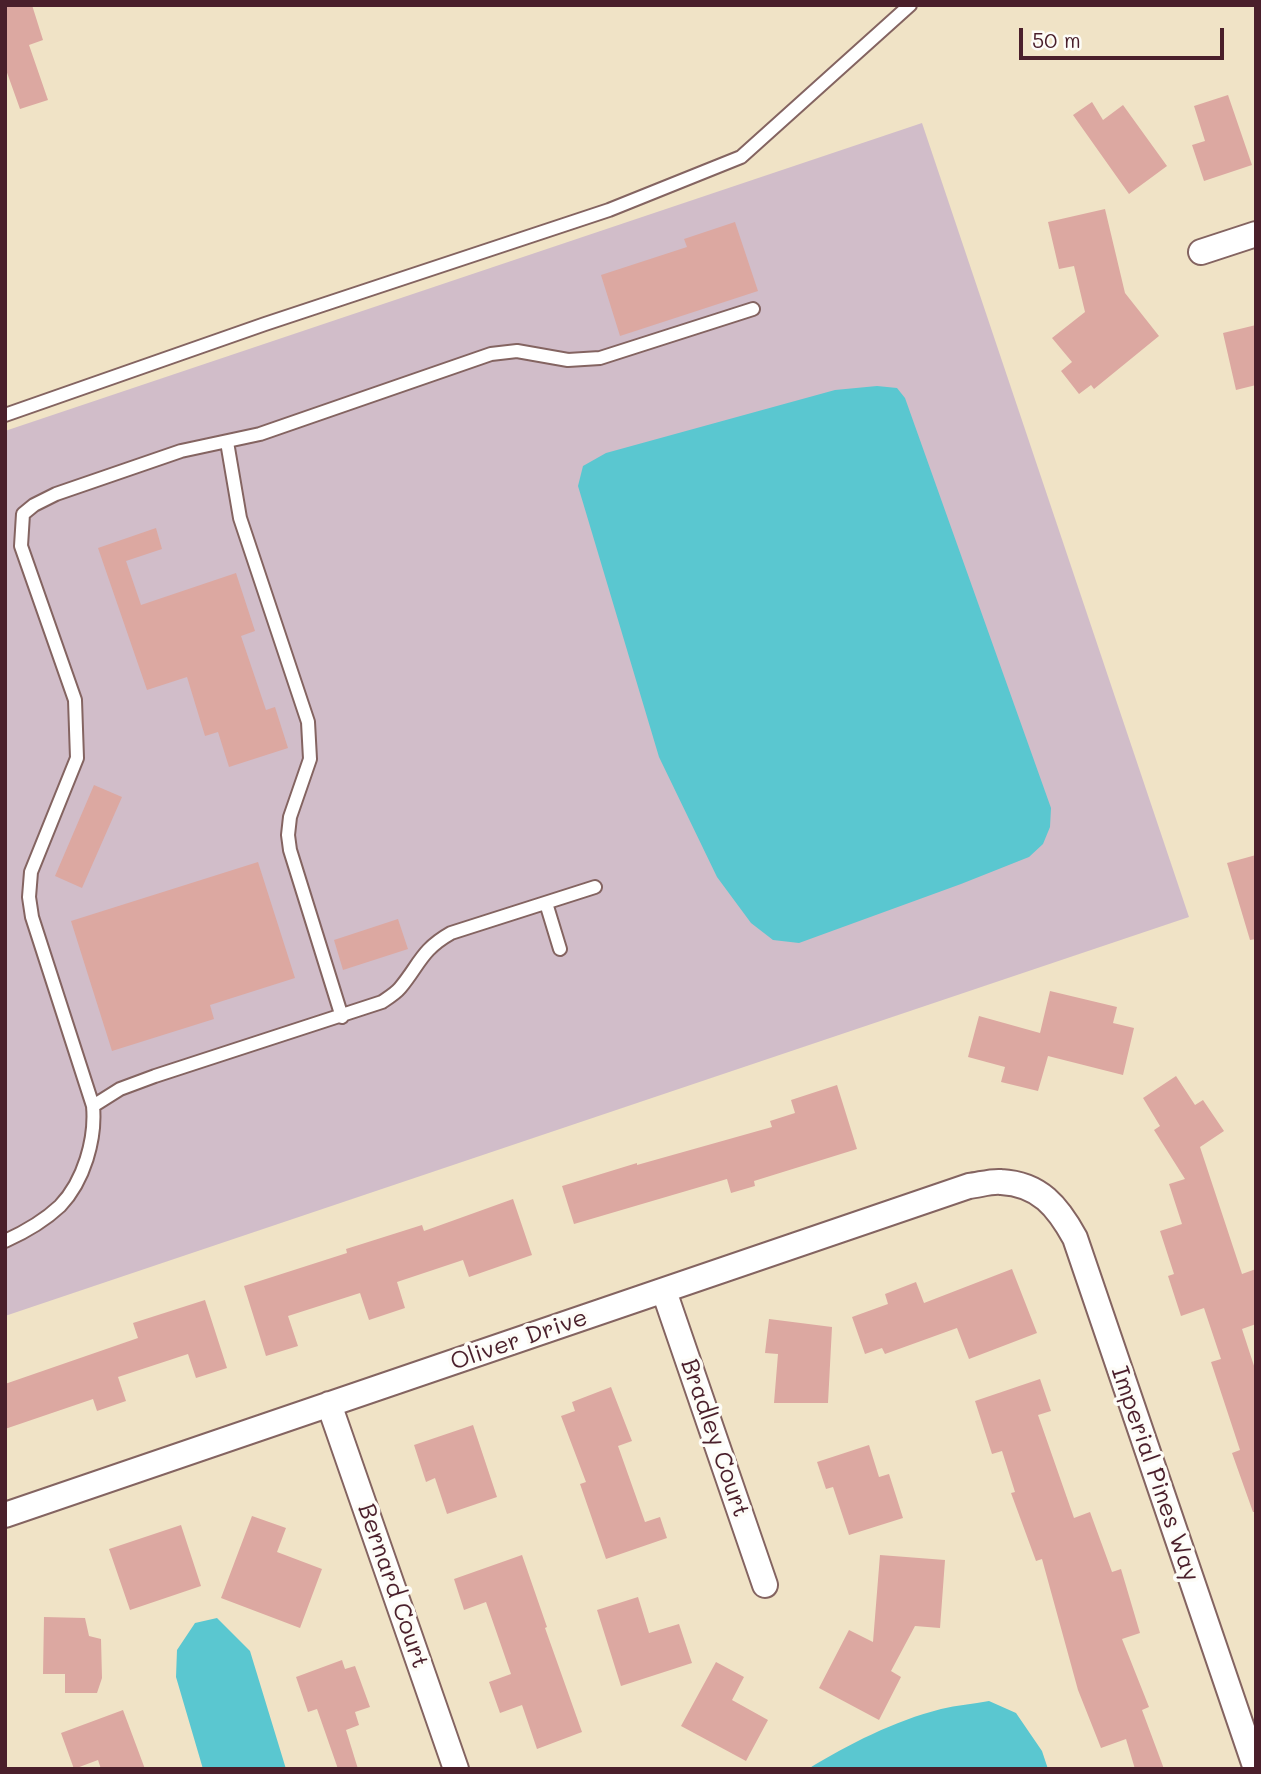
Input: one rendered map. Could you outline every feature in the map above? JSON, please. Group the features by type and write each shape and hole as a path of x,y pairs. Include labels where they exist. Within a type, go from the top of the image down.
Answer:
{"street":[{"path":"1200,252 1256,234"},
{"name":"Oliver Drive","path":"5,1515 969,1186 1001,1182 1036,1190"},
{"name":"Imperial Pines Way","path":"1036,1190 1060,1211 1075,1238 1256,1769"},
{"name":"Bradley Court","path":"664,1291 765,1585"},
{"name":"Bernard Court","path":"329,1404 456,1769"}],"lane":[{"path":"5,415 265,324 609,210 741,156 909,5"},
{"path":"5,1241 26,1231 61,1205 88,1156 95,1124 93,1106 32,917 29,897 31,872 77,758 75,700 21,546 23,514 34,505 56,495 181,452 260,434 491,354 517,352 568,360 600,358 753,309"},
{"path":"226,442 240,518 308,722 310,759 290,817 288,835 290,850 342,1017"},
{"path":"93,1106 120,1089 155,1076 382,1002 400,989 425,952 451,933 595,887"},
{"path":"546,903 560,949"}],"shaded area":[{"path":"922,123 1189,917 5,1316 5,431"}],"water":[{"path":"877,386 897,388 905,398 1051,808 1050,827 1043,844 1029,857 799,943 773,940 751,923 717,877 659,757 578,486 583,466 606,453 835,390"},
{"path":"217,1618 250,1651 286,1769 203,1769 176,1677 177,1650 195,1623"},
{"path":"989,1701 1016,1713 1042,1751 1048,1769 808,1769 856,1742 906,1720 941,1709"}],"building":[{"path":"5,5 32,5 43,40 29,45 48,100 20,109 5,67"},
{"path":"1228,95 1252,165 1204,181 1192,145 1205,141 1194,106"},
{"path":"1092,102 1103,120 1123,105 1167,166 1129,194 1073,115"},
{"path":"1105,209 1125,293 1159,336 1094,389 1091,385 1079,394 1061,371 1072,362 1052,338 1085,312 1074,266 1059,269 1048,222"},
{"path":"735,222 758,291 620,336 601,275 687,247 684,239"},
{"path":"1256,325 1256,385 1236,390 1223,333"},
{"path":"156,528 162,549 126,561 141,605 236,573 255,631 241,636 266,710 275,707 288,748 229,767 218,732 205,736 187,677 147,690 98,548"},
{"path":"94,785 122,797 82,888 55,876"},
{"path":"1256,855 1256,939 1250,940 1227,863"},
{"path":"258,862 295,978 210,1005 214,1019 112,1051 71,921"},
{"path":"398,919 408,949 343,970 334,940"},
{"path":"1050,991 1117,1007 1113,1023 1134,1028 1123,1075 1048,1056 1038,1091 1001,1082 1005,1067 968,1057 979,1016 1040,1033"},
{"path":"1176,1076 1195,1105 1203,1100 1224,1131 1200,1147 1242,1274 1256,1269 1256,1324 1242,1329 1256,1372 1256,1512 1253,1512 1232,1453 1240,1450 1211,1362 1221,1359 1204,1308 1181,1316 1168,1276 1174,1274 1160,1231 1182,1224 1169,1184 1185,1179 1154,1130 1160,1126 1143,1098"},
{"path":"837,1085 857,1149 754,1181 755,1186 731,1193 727,1179 574,1224 562,1186 772,1127 770,1121 795,1113 791,1100"},
{"path":"513,1199 532,1255 469,1277 463,1260 397,1282 405,1308 369,1320 360,1293 288,1316 298,1346 266,1356 244,1286 347,1253 346,1249 422,1225 424,1231"},
{"path":"1012,1269 1037,1333 969,1359 957,1328 885,1354 882,1348 865,1354 852,1317 888,1304 885,1294 916,1282 924,1303"},
{"path":"205,1300 227,1368 196,1378 188,1354 118,1377 126,1401 97,1411 93,1399 5,1429 5,1384 138,1338 133,1323"},
{"path":"769,1319 832,1327 828,1403 774,1403 778,1354 765,1353"},
{"path":"1040,1379 1051,1411 1038,1415 1074,1518 1090,1512 1112,1572 1121,1569 1140,1633 1122,1639 1149,1707 1142,1710 1164,1769 1135,1769 1126,1739 1101,1748 1078,1690 1042,1559 1036,1561 1011,1493 1015,1492 1002,1451 992,1454 975,1401"},
{"path":"611,1387 632,1441 618,1446 645,1522 660,1517 667,1538 606,1559 580,1484 586,1482 561,1416 575,1411 572,1402"},
{"path":"473,1425 497,1497 447,1514 435,1478 426,1482 414,1445"},
{"path":"869,1445 879,1477 889,1474 903,1518 849,1535 833,1487 826,1489 817,1462"},
{"path":"252,1516 286,1528 277,1552 322,1569 300,1628 221,1598"},
{"path":"181,1525 201,1586 130,1610 109,1549"},
{"path":"522,1555 582,1732 537,1749 522,1705 500,1713 489,1682 511,1674 486,1602 464,1610 454,1579"},
{"path":"880,1555 945,1560 940,1628 915,1626 891,1671 901,1677 879,1720 819,1688 849,1630 873,1642"},
{"path":"638,1597 649,1633 679,1624 692,1663 621,1686 597,1610"},
{"path":"44,1617 85,1618 89,1636 101,1639 102,1678 97,1693 65,1693 65,1674 43,1674"},
{"path":"342,1660 345,1669 355,1666 370,1707 355,1712 359,1725 346,1730 358,1769 338,1769 317,1709 308,1712 296,1677"},
{"path":"716,1662 744,1677 732,1700 768,1720 746,1761 681,1726"},
{"path":"123,1710 145,1769 101,1769 98,1760 74,1769 61,1733"}]}
